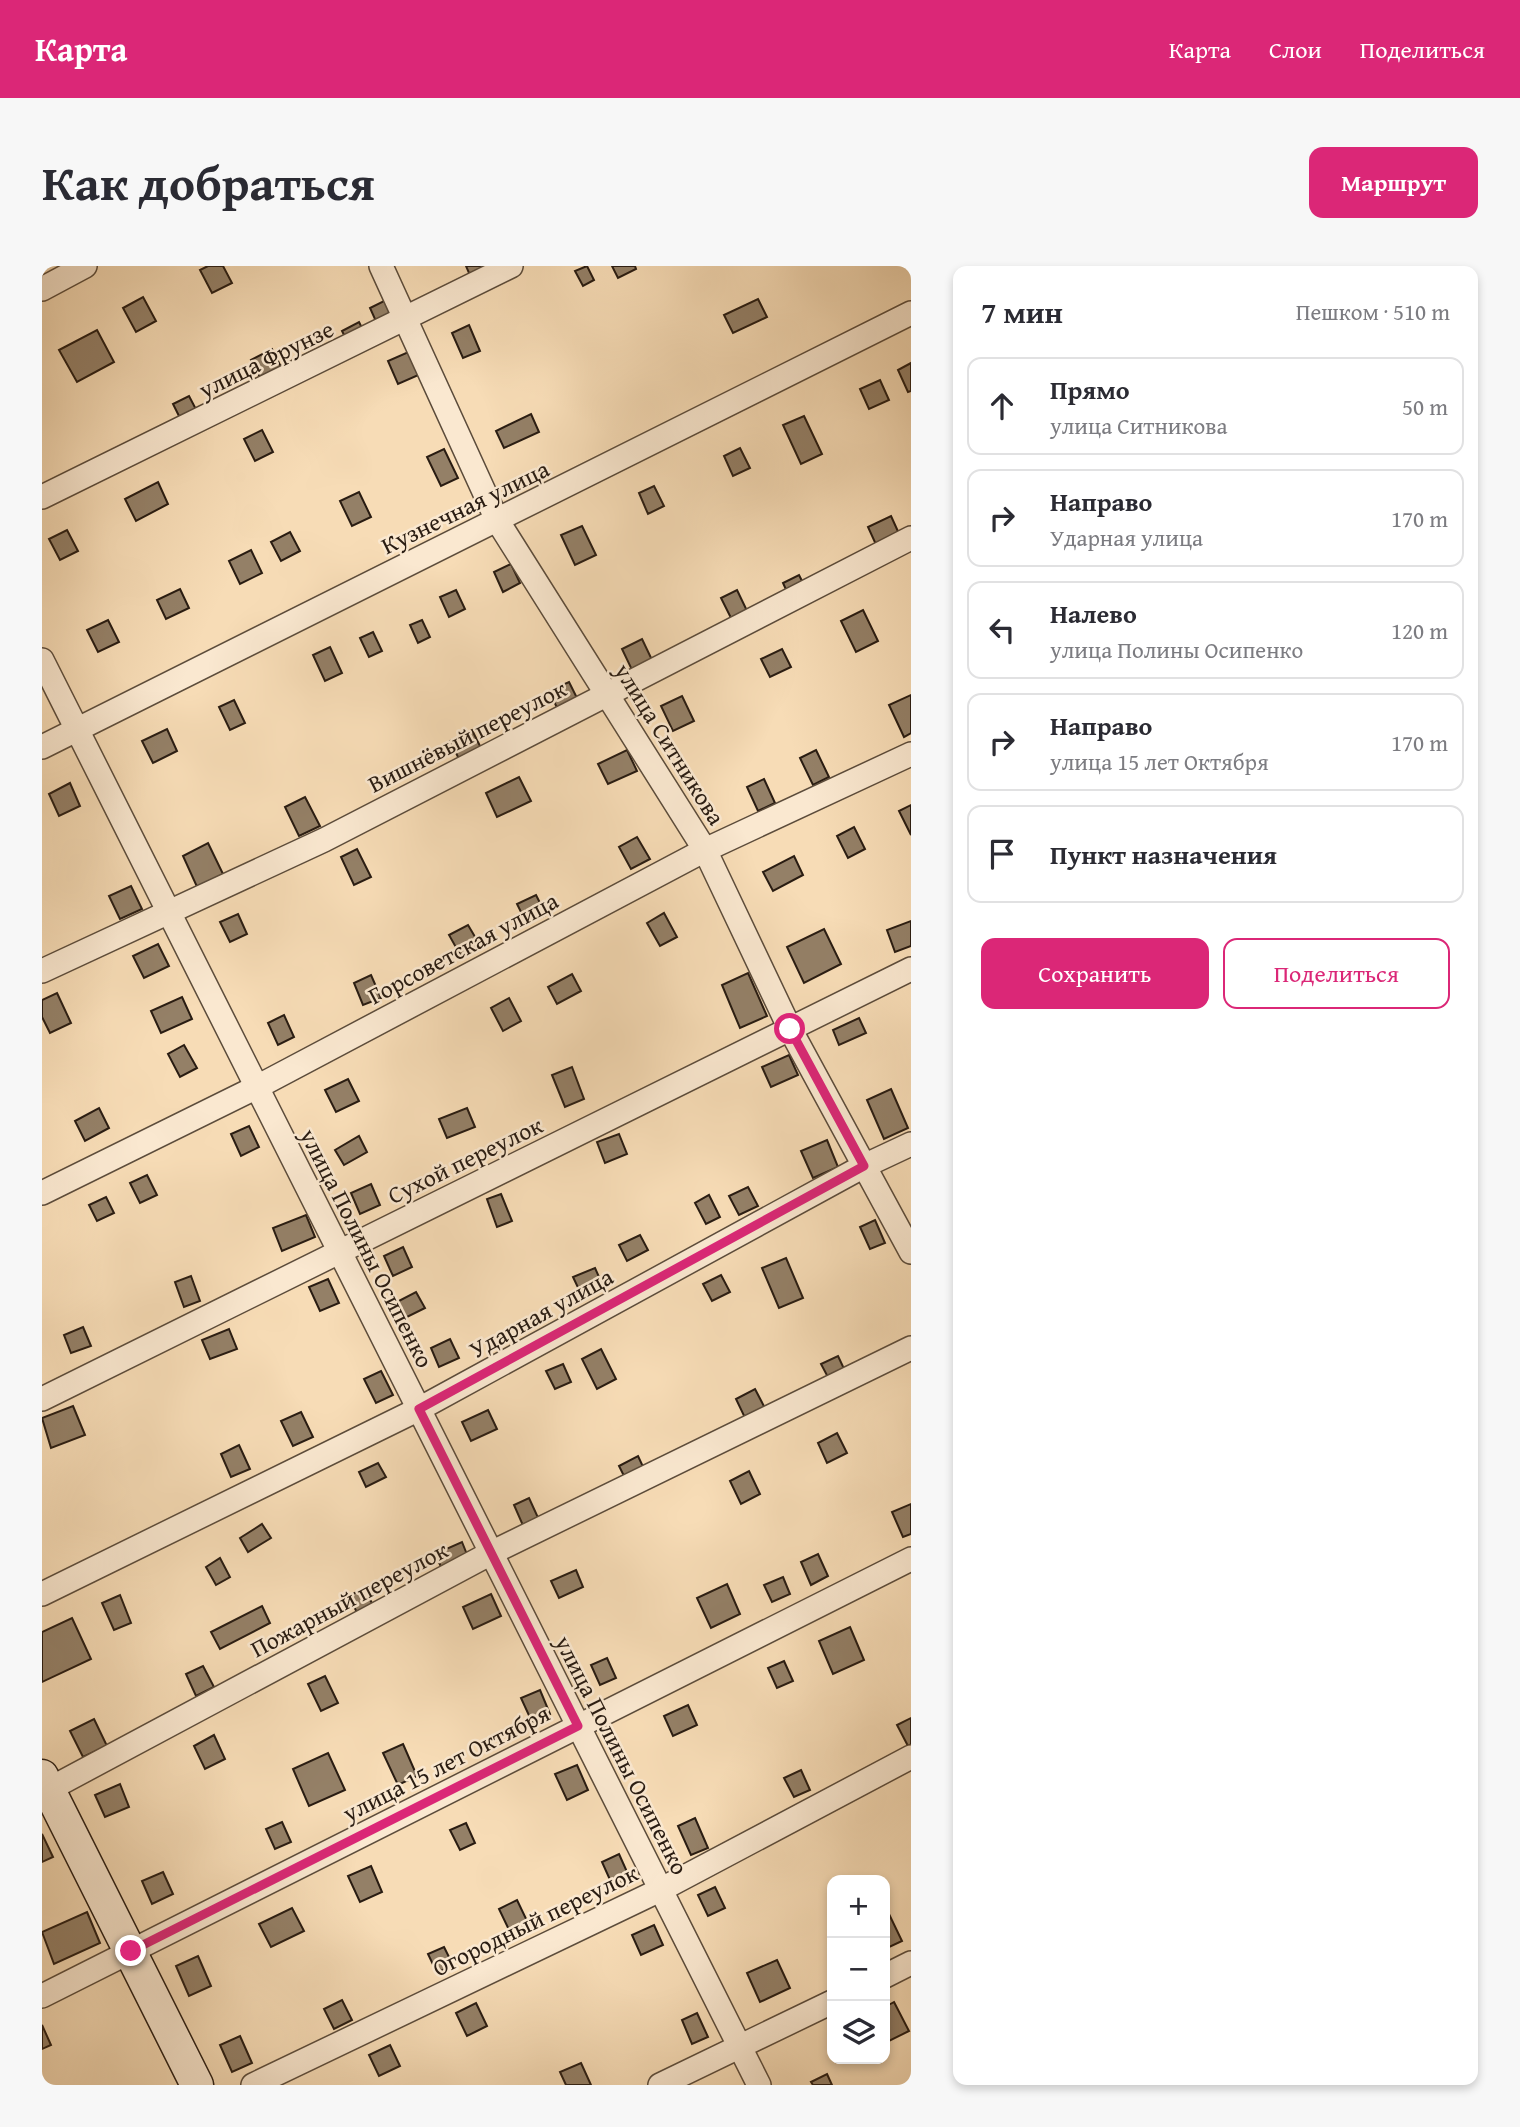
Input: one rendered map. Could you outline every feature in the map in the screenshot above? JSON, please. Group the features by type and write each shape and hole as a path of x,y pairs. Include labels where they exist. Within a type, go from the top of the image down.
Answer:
{"main road":[{"path":"44,1786 131,1951 197,2085"}],"street":[{"path":"42,289 85,266"},
{"name":"улица Ситникова","path":"381,266 497,520 705,850 790,1029 911,1252"},
{"name":"улица Фрунзе","path":"42,497 405,321 511,266"},
{"name":"Кузнечная улица","path":"42,747 911,313"},
{"name":"Вишнёвый переулок","path":"42,971 324,840 911,538"},
{"name":"улица Полины Осипенко","path":"42,660 758,2085"},
{"name":"Горсоветская улица","path":"42,1193 257,1087 705,850 911,754"},
{"name":"Сухой переулок","path":"42,1399 911,969"},
{"name":"Ударная улица","path":"42,1594 419,1409 864,1166 911,1144"},
{"name":"Пожарный переулок","path":"44,1786 491,1553 911,1348"},
{"name":"улица 15 лет Октября","path":"42,1996 911,1559"},
{"name":"Огородный переулок","path":"253,2085 660,1890 911,1757"},
{"path":"890,1974 911,1964"},
{"path":"660,2085 827,2004"}],"building":[{"path":"208,266 223,266 232,283 212,293 200,270"},
{"path":"466,266 485,266 488,273 472,280"},
{"path":"587,266 594,280 583,286 575,271"},
{"path":"612,266 635,266 636,269 618,278"},
{"path":"143,297 156,321 136,332 123,308"},
{"path":"388,299 397,320 379,328 370,308"},
{"path":"758,299 767,317 733,333 724,315"},
{"path":"359,322 369,342 352,351 342,331"},
{"path":"469,325 480,351 463,358 452,333"},
{"path":"97,330 114,362 77,382 59,350"},
{"path":"272,349 285,375 264,385 251,360"},
{"path":"413,350 423,373 398,384 388,361"},
{"path":"911,363 911,391 908,392 898,370"},
{"path":"880,380 889,400 869,409 860,389"},
{"path":"189,396 200,417 184,426 173,404"},
{"path":"531,414 539,432 504,448 496,431"},
{"path":"804,416 822,454 801,464 783,425"},
{"path":"262,430 273,452 255,461 244,439"},
{"path":"740,448 750,468 733,476 724,456"},
{"path":"444,449 458,478 441,486 427,457"},
{"path":"158,482 168,504 136,521 125,499"},
{"path":"654,486 664,506 648,514 639,493"},
{"path":"359,492 371,517 352,526 340,501"},
{"path":"891,516 901,538 878,549 868,527"},
{"path":"582,526 596,555 575,565 561,535"},
{"path":"67,530 78,551 60,560 49,539"},
{"path":"290,532 300,551 281,561 271,542"},
{"path":"251,550 262,573 240,584 229,561"},
{"path":"511,564 520,583 503,592 494,572"},
{"path":"799,575 810,597 793,605 783,583"},
{"path":"180,589 189,608 166,619 157,600"},
{"path":"456,590 465,609 449,617 440,597"},
{"path":"737,590 749,615 733,622 721,598"},
{"path":"863,610 878,641 856,652 841,621"},
{"path":"108,620 119,642 98,652 87,630"},
{"path":"422,620 430,637 418,643 410,625"},
{"path":"373,632 382,651 369,657 360,638"},
{"path":"642,639 653,662 633,672 622,649"},
{"path":"330,647 342,673 325,681 313,655"},
{"path":"782,649 791,667 770,677 761,659"},
{"path":"569,682 580,704 560,714 549,691"},
{"path":"911,695 911,733 904,737 889,705"},
{"path":"682,696 694,721 673,731 661,706"},
{"path":"234,700 245,723 230,730 219,707"},
{"path":"167,729 177,751 153,763 142,741"},
{"path":"472,730 481,748 459,759 450,741"},
{"path":"627,750 637,771 608,784 598,764"},
{"path":"816,750 829,777 813,785 800,758"},
{"path":"519,777 531,801 497,817 486,793"},
{"path":"764,779 775,803 758,811 747,787"},
{"path":"70,783 80,806 59,816 49,794"},
{"path":"305,797 320,826 299,836 285,807"},
{"path":"911,805 911,835 899,811"},
{"path":"854,827 865,849 848,858 837,836"},
{"path":"637,837 650,859 631,869 619,847"},
{"path":"208,843 224,876 198,889 183,856"},
{"path":"357,849 371,877 354,885 341,857"},
{"path":"794,856 803,875 773,891 763,872"},
{"path":"131,886 142,909 120,919 109,896"},
{"path":"536,895 546,915 527,924 517,904"},
{"path":"664,913 677,937 660,946 647,923"},
{"path":"238,914 247,934 230,942 220,922"},
{"path":"911,921 911,946 895,952 887,930"},
{"path":"468,925 481,947 462,958 449,935"},
{"path":"824,929 841,964 804,983 787,947"},
{"path":"158,944 169,966 144,978 133,956"},
{"path":"748,973 767,1016 740,1028 722,985"},
{"path":"572,974 581,991 557,1004 548,987"},
{"path":"371,975 381,998 363,1005 354,983"},
{"path":"57,993 71,1023 50,1033 42,1017 42,1000"},
{"path":"182,997 192,1019 161,1033 151,1011"},
{"path":"509,998 521,1021 503,1031 491,1008"},
{"path":"284,1015 294,1037 278,1045 268,1023"},
{"path":"859,1018 866,1033 839,1045 833,1030"},
{"path":"184,1045 197,1068 180,1077 168,1054"},
{"path":"789,1055 798,1075 771,1087 762,1067"},
{"path":"572,1067 584,1099 565,1107 552,1075"},
{"path":"348,1079 359,1101 336,1112 325,1090"},
{"path":"891,1089 908,1128 884,1139 867,1100"},
{"path":"99,1108 109,1128 85,1141 75,1121"},
{"path":"467,1108 475,1127 447,1138 439,1119"},
{"path":"249,1126 259,1147 241,1156 231,1134"},
{"path":"619,1134 627,1154 605,1163 597,1142"},
{"path":"359,1136 367,1152 344,1165 335,1150"},
{"path":"827,1140 838,1167 813,1178 801,1151"},
{"path":"147,1175 157,1195 140,1203 130,1183"},
{"path":"371,1184 380,1205 360,1214 351,1193"},
{"path":"748,1187 758,1206 739,1215 729,1196"},
{"path":"501,1194 512,1221 497,1227 487,1199"},
{"path":"709,1195 720,1217 706,1224 695,1203"},
{"path":"106,1197 114,1213 97,1221 89,1205"},
{"path":"306,1215 315,1237 282,1251 273,1228"},
{"path":"875,1220 885,1243 870,1249 860,1227"},
{"path":"640,1235 648,1250 627,1261 619,1245"},
{"path":"403,1247 412,1267 393,1276 384,1256"},
{"path":"786,1258 803,1298 779,1308 762,1268"},
{"path":"595,1268 603,1286 582,1296 573,1277"},
{"path":"721,1275 730,1292 712,1301 703,1284"},
{"path":"191,1276 200,1301 184,1307 175,1282"},
{"path":"328,1279 339,1303 320,1311 309,1287"},
{"path":"416,1292 425,1308 401,1320 393,1304"},
{"path":"83,1327 91,1346 71,1353 64,1335"},
{"path":"229,1329 237,1349 210,1359 202,1340"},
{"path":"450,1339 459,1358 439,1367 431,1348"},
{"path":"601,1349 616,1379 597,1389 582,1359"},
{"path":"838,1356 846,1373 830,1381 821,1364"},
{"path":"563,1364 571,1382 555,1389 546,1371"},
{"path":"381,1371 393,1395 376,1403 364,1379"},
{"path":"755,1389 767,1412 747,1422 736,1399"},
{"path":"73,1406 85,1435 51,1448 42,1418"},
{"path":"488,1410 497,1429 471,1441 462,1422"},
{"path":"301,1412 313,1437 293,1446 281,1421"},
{"path":"837,1433 847,1453 827,1463 818,1443"},
{"path":"239,1445 250,1469 231,1477 221,1454"},
{"path":"638,1456 645,1471 626,1480 619,1466"},
{"path":"378,1463 386,1477 366,1487 359,1472"},
{"path":"749,1471 760,1494 741,1504 730,1481"},
{"path":"529,1498 540,1522 525,1530 514,1505"},
{"path":"911,1504 911,1534 903,1537 892,1512"},
{"path":"262,1524 271,1538 248,1552 240,1538"},
{"path":"462,1542 468,1557 442,1569 435,1554"},
{"path":"818,1554 828,1576 811,1585 801,1562"},
{"path":"220,1558 230,1577 216,1585 206,1567"},
{"path":"576,1570 583,1587 559,1598 551,1581"},
{"path":"783,1577 790,1594 772,1602 764,1585"},
{"path":"727,1584 740,1614 711,1628 697,1598"},
{"path":"364,1588 375,1609 359,1617 349,1596"},
{"path":"491,1594 501,1616 473,1629 463,1607"},
{"path":"120,1595 131,1623 114,1630 102,1603"},
{"path":"262,1606 270,1623 220,1649 211,1632"},
{"path":"72,1618 91,1659 42,1682 42,1632"},
{"path":"850,1627 864,1660 833,1674 819,1641"},
{"path":"607,1658 616,1678 600,1685 591,1665"},
{"path":"784,1661 793,1681 777,1688 768,1668"},
{"path":"203,1666 214,1687 196,1696 186,1674"},
{"path":"325,1676 338,1703 321,1711 308,1684"},
{"path":"540,1690 550,1714 532,1722 521,1698"},
{"path":"688,1705 697,1725 673,1736 664,1716"},
{"path":"911,1718 911,1744 908,1746 897,1725"},
{"path":"94,1719 107,1746 83,1757 70,1731"},
{"path":"214,1735 225,1759 205,1769 194,1746"},
{"path":"403,1744 417,1776 398,1785 383,1753"},
{"path":"328,1753 345,1790 309,1806 293,1769"},
{"path":"577,1765 588,1790 567,1800 555,1774"},
{"path":"801,1770 810,1790 794,1797 784,1778"},
{"path":"120,1784 129,1807 105,1817 95,1795"},
{"path":"695,1818 708,1848 691,1855 678,1826"},
{"path":"282,1822 291,1842 275,1849 266,1829"},
{"path":"466,1823 475,1843 460,1850 450,1830"},
{"path":"42,1834 53,1857 42,1862"},
{"path":"619,1854 632,1883 615,1891 602,1862"},
{"path":"371,1866 382,1892 360,1902 348,1876"},
{"path":"163,1872 173,1894 152,1904 142,1881"},
{"path":"715,1887 725,1908 708,1916 698,1895"},
{"path":"517,1900 529,1925 511,1934 499,1909"},
{"path":"292,1908 304,1931 271,1947 259,1924"},
{"path":"87,1912 100,1943 54,1964 42,1932"},
{"path":"890,1916 902,1941 890,1947"},
{"path":"654,1925 663,1945 641,1955 632,1935"},
{"path":"444,1947 453,1965 437,1973 428,1954"},
{"path":"198,1956 211,1986 189,1996 176,1966"},
{"path":"777,1960 790,1988 760,2002 747,1973"},
{"path":"342,2000 352,2020 334,2029 324,2009"},
{"path":"894,2002 909,2031 890,2040 890,2004"},
{"path":"476,2003 487,2026 467,2036 456,2013"},
{"path":"697,2013 708,2037 692,2044 682,2020"},
{"path":"42,2025 51,2045 42,2049"},
{"path":"240,2036 252,2063 232,2072 220,2045"},
{"path":"390,2045 400,2066 379,2076 369,2055"},
{"path":"581,2063 591,2085 566,2085 560,2072"},
{"path":"827,2074 832,2085 813,2085 811,2082"}],"route":[{"path":"131,1951 578,1726 419,1409 864,1166 790,1029"}]}
